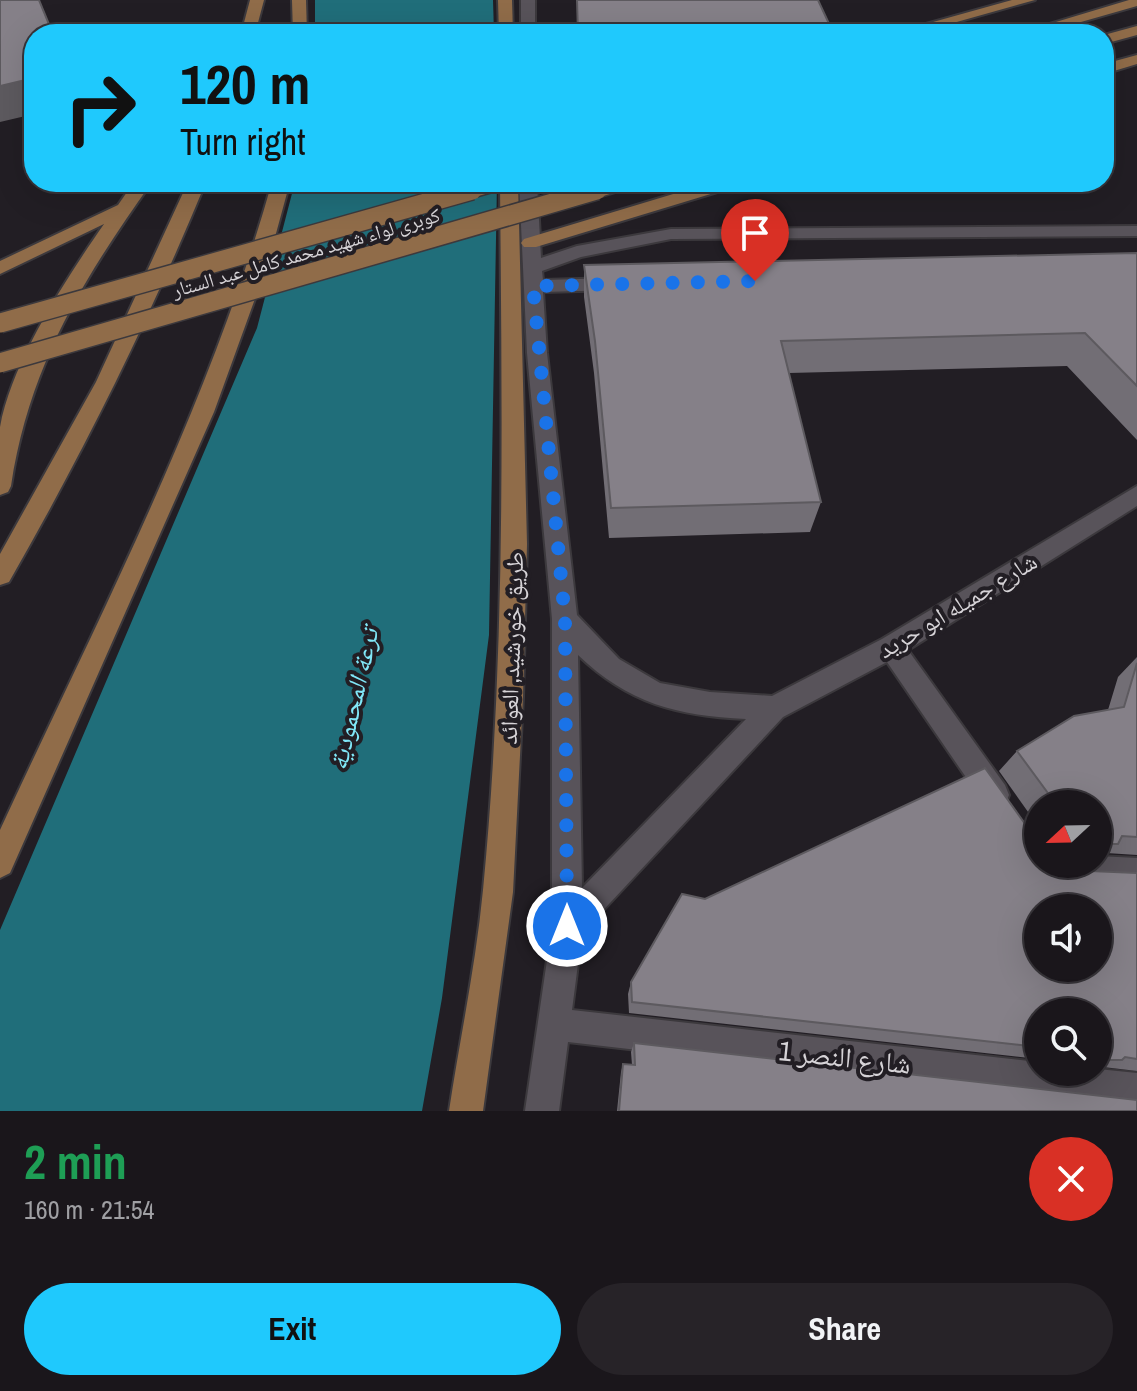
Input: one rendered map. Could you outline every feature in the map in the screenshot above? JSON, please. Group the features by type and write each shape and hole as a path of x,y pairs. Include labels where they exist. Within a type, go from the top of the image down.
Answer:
{"main road":[{"path":"251,24 257,0"},
{"path":"299,0 300,24"},
{"path":"505,0 506,24"},
{"path":"936,24 1028,0"},
{"path":"1059,24 1137,2"},
{"path":"1114,37 1137,30"},
{"path":"1114,66 1137,59"},
{"path":"0,486 10,435 36,359 84,269 135,192"},
{"path":"0,575 55,483 111,373 192,192"},
{"path":"0,863 203,412 259,263 278,192"},
{"name":"كوبرى لواء شهيد محمد كامل عبد الستار","path":"0,323 465,192"},
{"name":"طريق خورشيد, العوائد","path":"466,1111 498,892 510,697 515,544 509,192"},
{"name":"كوبرى لواء شهيد محمد كامل عبد الستار","path":"0,363 590,192"},
{"path":"530,243 698,192"},
{"path":"0,268 123,208"}],"street":[{"path":"528,0 528,24"},
{"path":"528,192 532,277 565,619 567,926 542,1111"},
{"path":"532,277 577,252 671,234 1137,231"},
{"path":"532,277 628,284"},
{"name":"شارع جميله ابو حريد","path":"567,926 774,708 891,647 1137,495"},
{"path":"565,619 585,647 613,672 647,691 685,703 774,708"},
{"path":"891,647 1012,819"},
{"path":"1112,869 1137,873"},
{"name":"شارع النصر 1","path":"554,1024 1137,1090"}],"water":[{"path":"315,0 493,0 494,24 315,24"},
{"name":"ترعة المحمودية","path":"292,192 497,192 489,635 442,998 422,1111 0,1111 0,930 257,328"}],"building":[{"path":"0,0 39,0 49,24 24,24 24,80 0,86"},
{"path":"577,0 818,0 829,24 578,24"},
{"path":"1137,253 1137,386 1085,333 781,341 821,502 611,508 595,341 584,265"},
{"path":"1137,663 1137,837 1122,836 1118,844 1112,844 1112,790 1046,790 1017,751 1074,716 1124,707"},
{"path":"985,768 1024,822 1024,878 1112,878 1112,872 1137,873 1137,1059 1125,1057 1112,1060 1112,998 1024,998 1024,1045 632,1002 631,982 682,894 705,899"},
{"path":"634,1043 1137,1100 1137,1111 619,1111 623,1064 635,1065"}],"route":[{"path":"567,926 565,619 537,353 533,286 755,281"}]}
